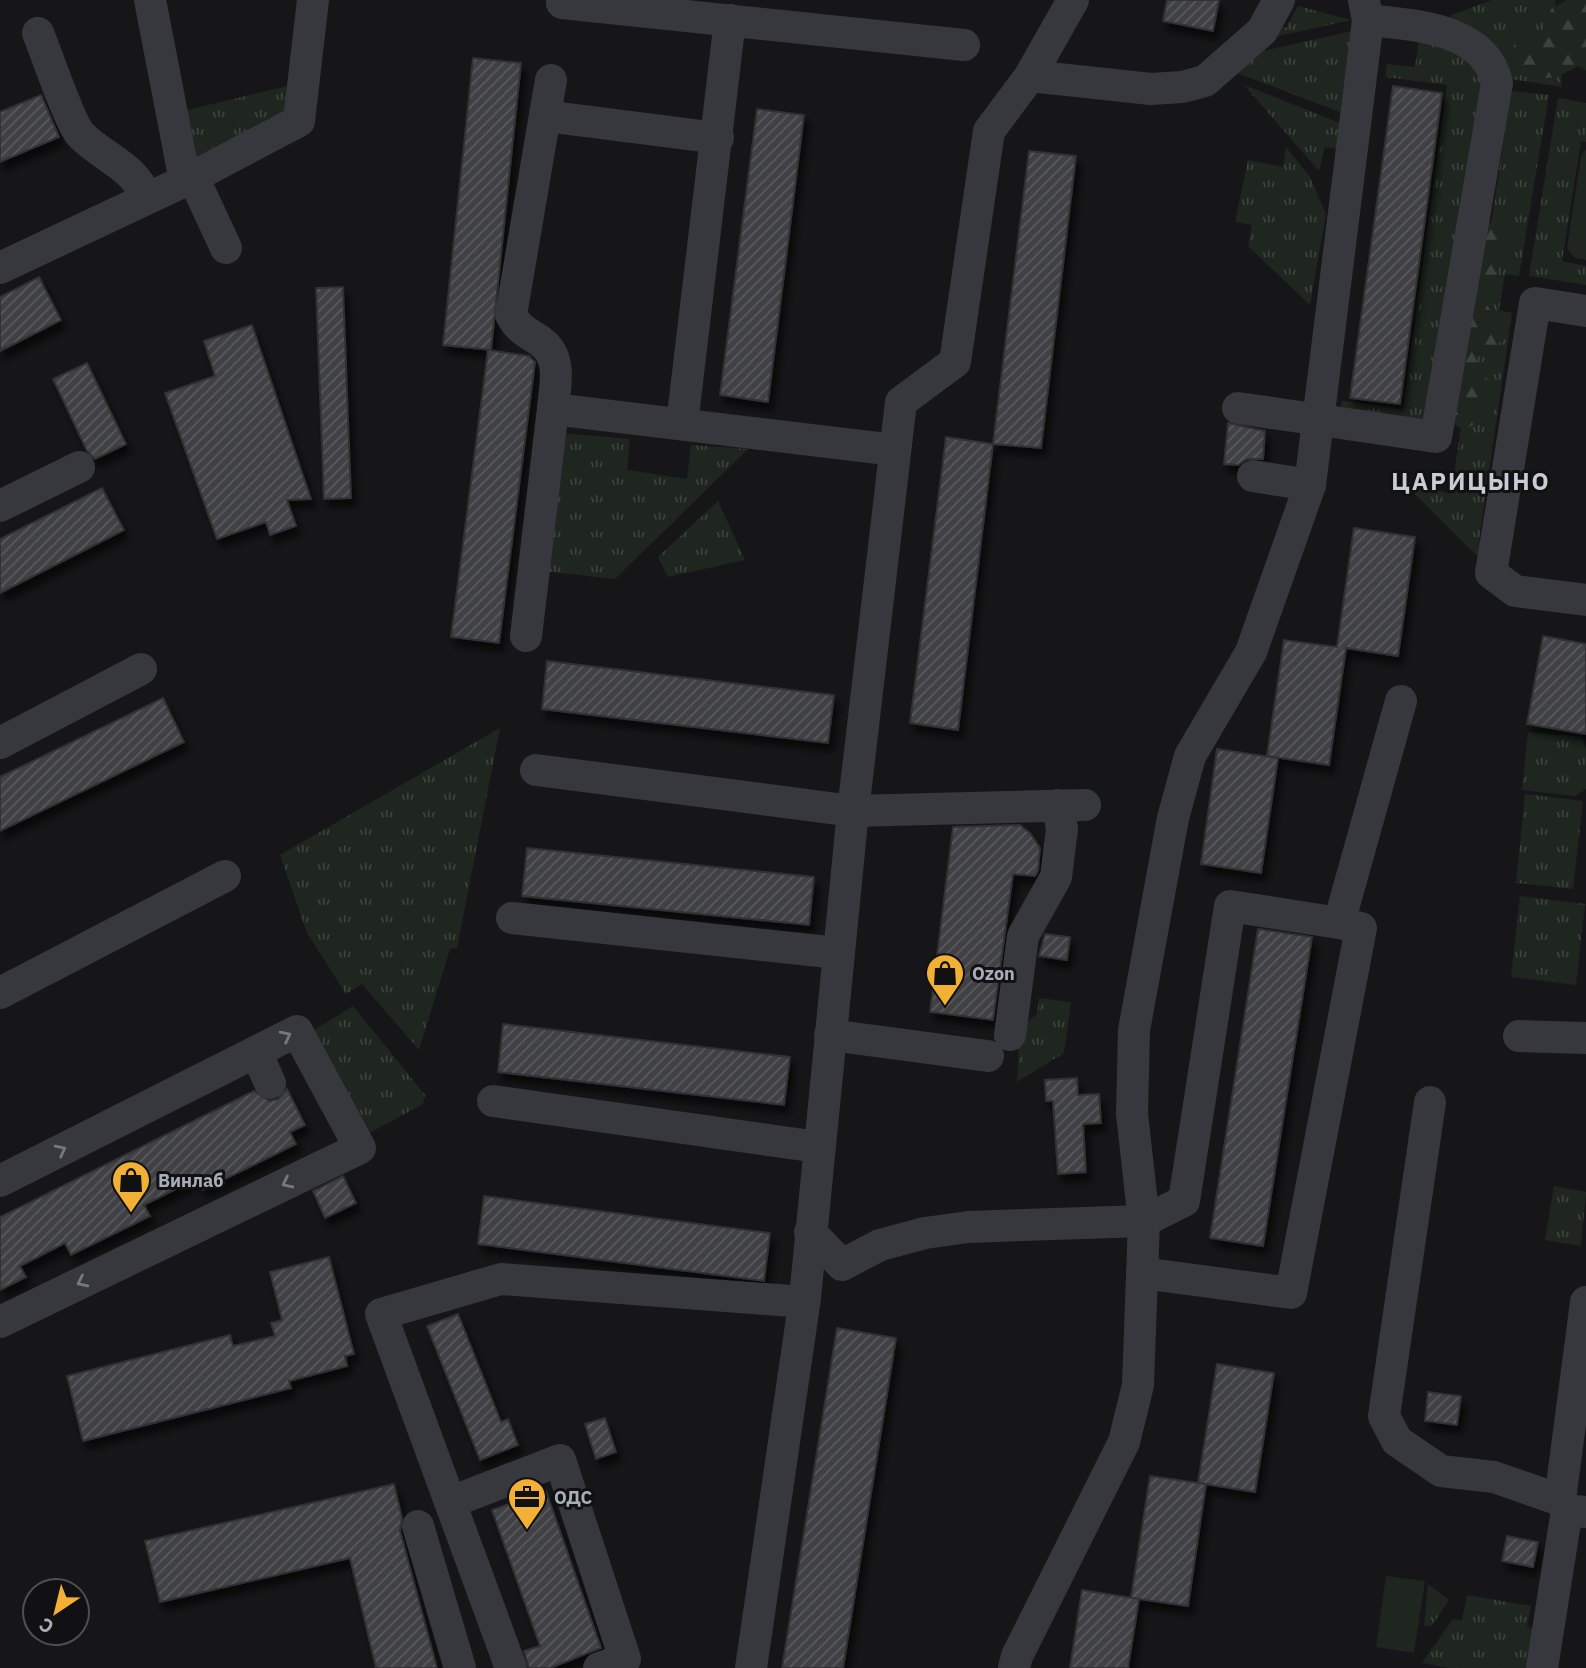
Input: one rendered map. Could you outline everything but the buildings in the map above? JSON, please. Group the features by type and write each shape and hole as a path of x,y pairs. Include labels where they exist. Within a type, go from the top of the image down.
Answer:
{"lane":[{"path":"150,0 189,179 226,248"},
{"path":"0,268 189,179 299,121 313,0"},
{"path":"751,1668 804,1300 853,811 901,402 955,362 989,131 1030,76 1073,0"},
{"path":"1030,76 1183,93 1205,80 1262,31 1279,0"},
{"path":"562,3 964,45"},
{"path":"1014,1668 1017,1656 1125,1442 1138,1385 1144,1221 1132,1114 1134,1030 1173,818 1190,756 1251,652 1310,485 1318,420 1366,10 1429,26 1473,46 1486,55 1494,68 1497,83 1436,436 1318,420 1238,408"},
{"path":"682,424 730,20"},
{"path":"38,33 78,133 131,174 142,185 146,198"},
{"path":"526,636 558,366 543,342 519,329 511,315 551,80"},
{"path":"545,116 718,138"},
{"path":"1586,311 1535,303 1491,573 1515,591 1586,600"},
{"path":"552,409 895,450"},
{"path":"0,506 79,467"},
{"path":"1253,476 1310,485"},
{"path":"0,743 141,669"},
{"path":"1339,923 1401,701"},
{"path":"536,770 853,811 1071,805 1062,829 1056,877 1023,936 999,1046 830,1035"},
{"path":"0,993 225,876"},
{"path":"511,1668 381,1314 501,1279 804,1300 842,1265 880,1245 925,1233 968,1227 1144,1221 1184,1201 1230,906 1361,928 1290,1293 1142,1273"},
{"path":"512,918 838,953"},
{"path":"0,1181 297,1031 360,1148 0,1322"},
{"path":"1519,1036 1586,1038"},
{"path":"256,1052 270,1083"},
{"path":"493,1101 818,1147"},
{"path":"1430,1101 1384,1416 1397,1441 1441,1471 1494,1477 1571,1507"},
{"path":"810,1232 842,1265"},
{"path":"1542,1668 1571,1507 1586,1302"},
{"path":"452,1502 560,1460 625,1659 599,1668"},
{"path":"418,1525 460,1668"}],"green space":[{"path":"1492,0 1555,0 1562,87 1505,78 1449,26 1451,15"},
{"path":"1567,0 1586,0 1586,70 1577,66 1568,72 1543,78 1507,68 1516,39 1540,35 1552,8"},
{"path":"1298,6 1351,20 1257,41 1274,23 1286,28"},
{"path":"1352,31 1340,112 1232,71 1254,53"},
{"path":"1419,40 1462,50 1488,80 1431,427 1339,414 1342,401 1403,409 1447,85 1385,77 1387,64 1415,67"},
{"path":"1244,85 1340,123 1337,149 1325,147 1319,171"},
{"path":"288,86 287,110 195,161 183,111"},
{"path":"1511,91 1549,95 1519,276 1505,274 1499,310 1512,313 1479,540 1487,548 1484,563 1402,481 1451,494"},
{"path":"1558,98 1586,103 1586,142 1581,141 1562,261 1586,266 1586,285 1529,276"},
{"path":"1286,147 1310,177 1326,214 1310,305 1248,246 1252,225 1235,222 1248,160 1283,167"},
{"path":"1586,149 1586,260 1575,258 1567,248 1581,156"},
{"path":"1486,220 1511,234 1497,246 1497,285 1486,304 1507,332 1492,354 1476,357 1488,381 1483,418 1465,430 1451,423"},
{"path":"561,433 630,439 627,470 687,479 691,445 748,449 615,579 543,571"},
{"path":"718,501 745,560 668,577 658,557"},
{"path":"500,728 457,948 450,949 419,1050 362,984 346,994 307,933 280,855"},
{"path":"1528,732 1582,737 1586,750 1586,789 1575,796 1522,790"},
{"path":"1525,794 1583,801 1573,889 1516,883"},
{"path":"1520,896 1585,904 1576,985 1511,977"},
{"path":"1039,998 1071,1002 1064,1053 1017,1082 1020,1028 1037,1014"},
{"path":"353,1006 425,1095 423,1104 364,1136 308,1034"},
{"path":"1554,1186 1586,1192 1581,1246 1545,1240"},
{"path":"1386,1576 1425,1581 1414,1653 1376,1647"},
{"path":"1428,1584 1449,1600 1432,1626 1424,1626"},
{"path":"1467,1595 1531,1606 1527,1627 1540,1629 1532,1668 1449,1668 1422,1663 1453,1619 1462,1620"}],"place":[{"name":"Ozon","path":"945,1007"},
{"name":"Винлаб","path":"131,1214"},
{"name":"ОДС","path":"527,1531"}],"district":[{"name":"ЦАРИЦЫНО","path":"1471,481"}]}
